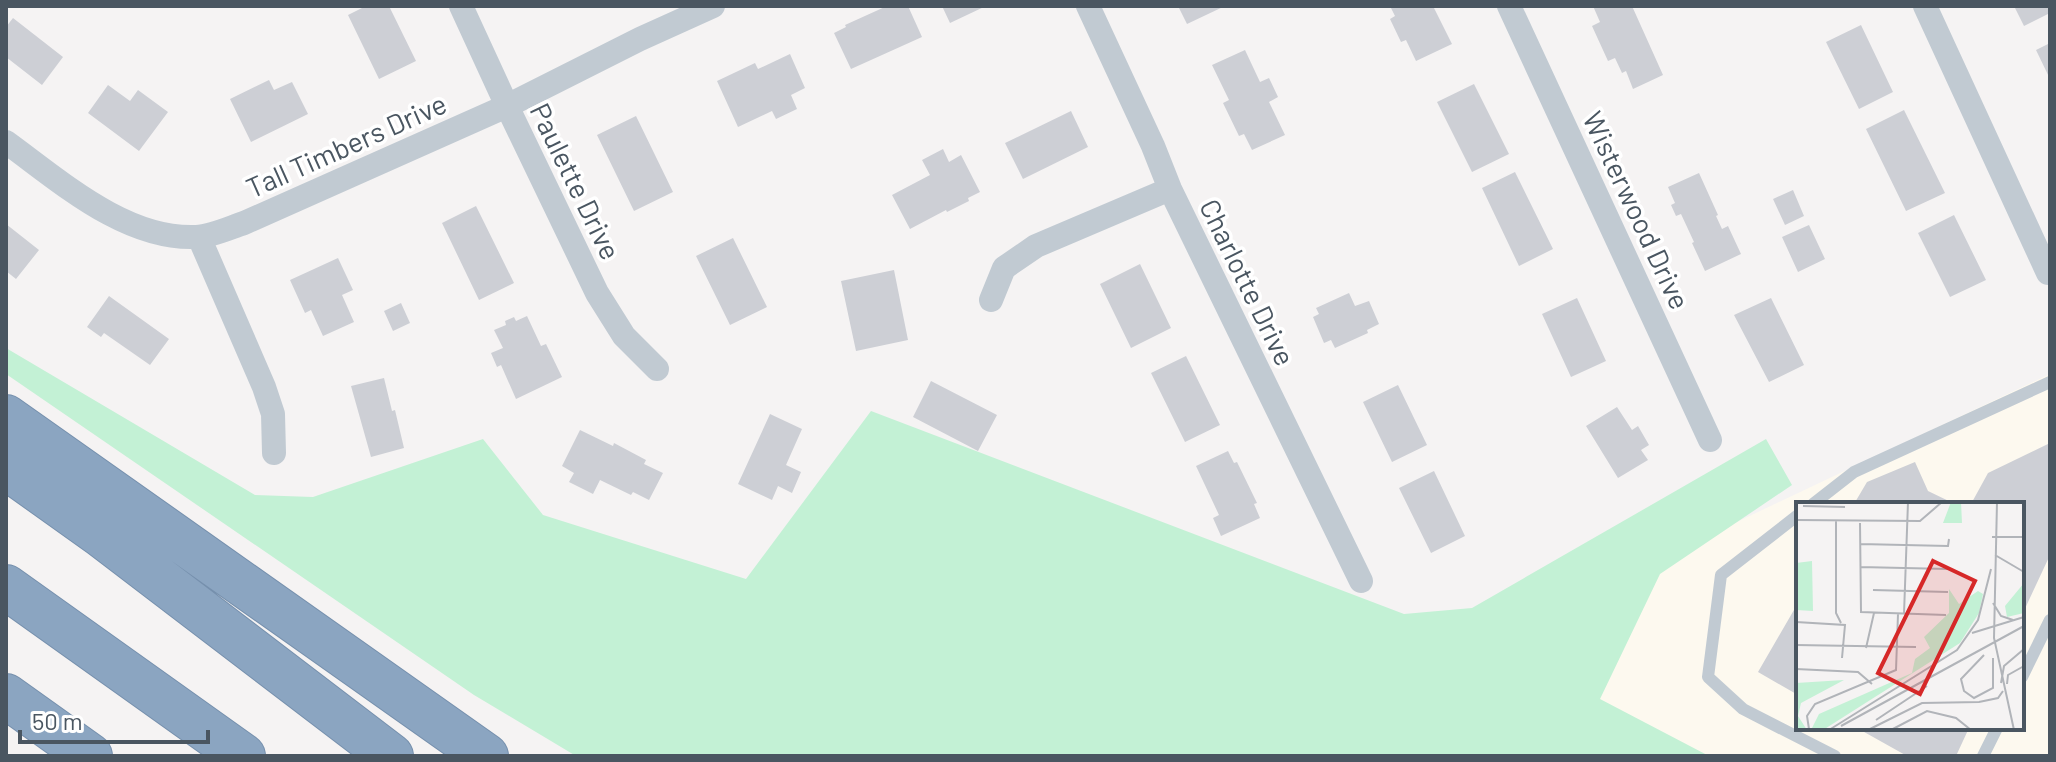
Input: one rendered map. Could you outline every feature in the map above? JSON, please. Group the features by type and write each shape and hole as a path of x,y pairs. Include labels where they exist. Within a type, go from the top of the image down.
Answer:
{"highway":[{"path":"6,417 486,756"},
{"path":"6,467 100,534 391,756"},
{"path":"6,587 243,756"},
{"path":"6,696 90,756"},
{"path":"6,715 71,756"}],"street":[{"name":"Paulette Drive","path":"461,6 597,293 624,336 657,369"},
{"name":"Tall Timbers Drive","path":"6,142 100,209 142,228 173,236 199,237 244,223 507,106 713,6"},
{"name":"Charlotte Drive","path":"1088,6 1170,189 1361,581"},
{"name":"Wisterwood Drive","path":"1509,6 1710,440"},
{"path":"1925,6 2048,273"},
{"path":"991,300 1004,268 1036,246 1170,189"},
{"path":"199,237 264,387 273,414 274,453"}],"lane":[{"path":"1816,502 1854,472 2050,382"},
{"path":"1796,517 1721,575 1708,677 1743,709 1835,756"},
{"path":"2024,673 2050,620"},
{"path":"1983,756 1996,730"}],"shaded area":[{"path":"2050,374 2050,756 1673,756 1586,707 1648,564"}],"green space":[{"path":"6,348 255,495 313,497 483,439 543,515 746,579 871,411 1404,614 1472,608 1766,439 1792,485 1660,574 1600,699 1709,756 576,756 474,695 6,374"}],"building":[{"path":"366,6 389,6 416,61 379,79 348,15"},
{"path":"887,6 908,6 922,37 851,69 834,33"},
{"path":"942,6 986,6 950,23"},
{"path":"1178,6 1225,6 1187,24"},
{"path":"1390,6 1433,6 1452,44 1416,61 1406,40 1401,42 1390,19 1395,16"},
{"path":"1593,6 1632,6 1663,75 1633,89 1626,71 1622,73 1615,58 1608,61 1592,26 1600,22"},
{"path":"2014,6 2050,6 2050,13 2024,26"},
{"path":"13,18 63,57 42,85 6,57 6,27"},
{"path":"1861,25 1893,92 1859,109 1826,42"},
{"path":"2050,43 2050,79 2036,50"},
{"path":"1245,50 1260,82 1269,78 1278,97 1269,102 1285,135 1252,150 1244,134 1239,136 1223,103 1229,100 1212,65"},
{"path":"790,54 805,88 791,95 797,109 776,119 772,111 738,127 717,81 755,63 758,69"},
{"path":"269,80 274,90 292,82 308,114 251,142 230,99"},
{"path":"1474,84 1509,154 1472,172 1437,102"},
{"path":"108,85 130,101 138,90 168,112 139,151 88,113"},
{"path":"1904,110 1945,193 1906,211 1866,129"},
{"path":"1071,111 1088,147 1023,179 1005,143"},
{"path":"636,116 673,192 634,211 597,135"},
{"path":"943,149 949,162 961,155 980,192 968,198 969,201 910,229 892,195 930,175 922,160"},
{"path":"1515,172 1553,249 1519,266 1482,188"},
{"path":"1699,173 1722,229 1728,226 1741,254 1705,271 1681,214 1676,216 1671,205 1675,203 1668,187"},
{"path":"1793,190 1804,216 1785,225 1773,199"},
{"path":"476,206 514,283 479,300 442,223"},
{"path":"1954,215 1986,280 1950,297 1918,233"},
{"path":"6,224 39,250 16,279 6,271"},
{"path":"1809,225 1825,259 1798,272 1782,237"},
{"path":"733,238 767,307 730,325 696,256"},
{"path":"338,258 353,290 342,295 354,322 323,336 311,310 305,313 290,280"},
{"path":"1140,264 1171,328 1131,348 1100,284"},
{"path":"894,270 908,340 856,351 841,281"},
{"path":"1349,293 1355,306 1369,301 1379,324 1367,330 1368,333 1335,348 1331,340 1324,343 1313,317 1319,314 1316,308"},
{"path":"109,296 169,339 150,365 104,333 101,337 87,327"},
{"path":"1577,298 1606,361 1571,377 1542,314"},
{"path":"1771,298 1804,365 1769,382 1734,315"},
{"path":"401,303 410,323 393,331 384,311"},
{"path":"527,316 541,346 546,344 562,377 516,399 501,365 497,367 491,353 503,348 494,330 514,317 516,321"},
{"path":"1186,356 1220,425 1185,442 1151,373"},
{"path":"384,378 404,448 371,457 351,386"},
{"path":"931,381 997,415 978,451 913,417"},
{"path":"1398,385 1427,445 1392,462 1363,402"},
{"path":"1617,407 1632,430 1638,426 1649,445 1641,450 1648,460 1618,478 1586,426"},
{"path":"770,414 802,429 786,465 801,472 792,493 778,486 772,500 738,484"},
{"path":"580,430 613,446 614,443 663,473 649,500 600,480 593,494 569,482 574,473 562,466"},
{"path":"2050,443 2050,555 2024,611 2024,502 1972,502 1988,473"},
{"path":"1228,451 1234,463 1237,462 1257,503 1254,504 1260,518 1221,536 1213,518 1219,515 1196,466"},
{"path":"1915,462 1928,491 1951,502 1855,502 1867,482"},
{"path":"1434,471 1465,536 1431,553 1399,488"},
{"path":"1796,606 1796,694 1758,672"},
{"path":"1861,730 1968,730 1956,756 1907,756"}]}
